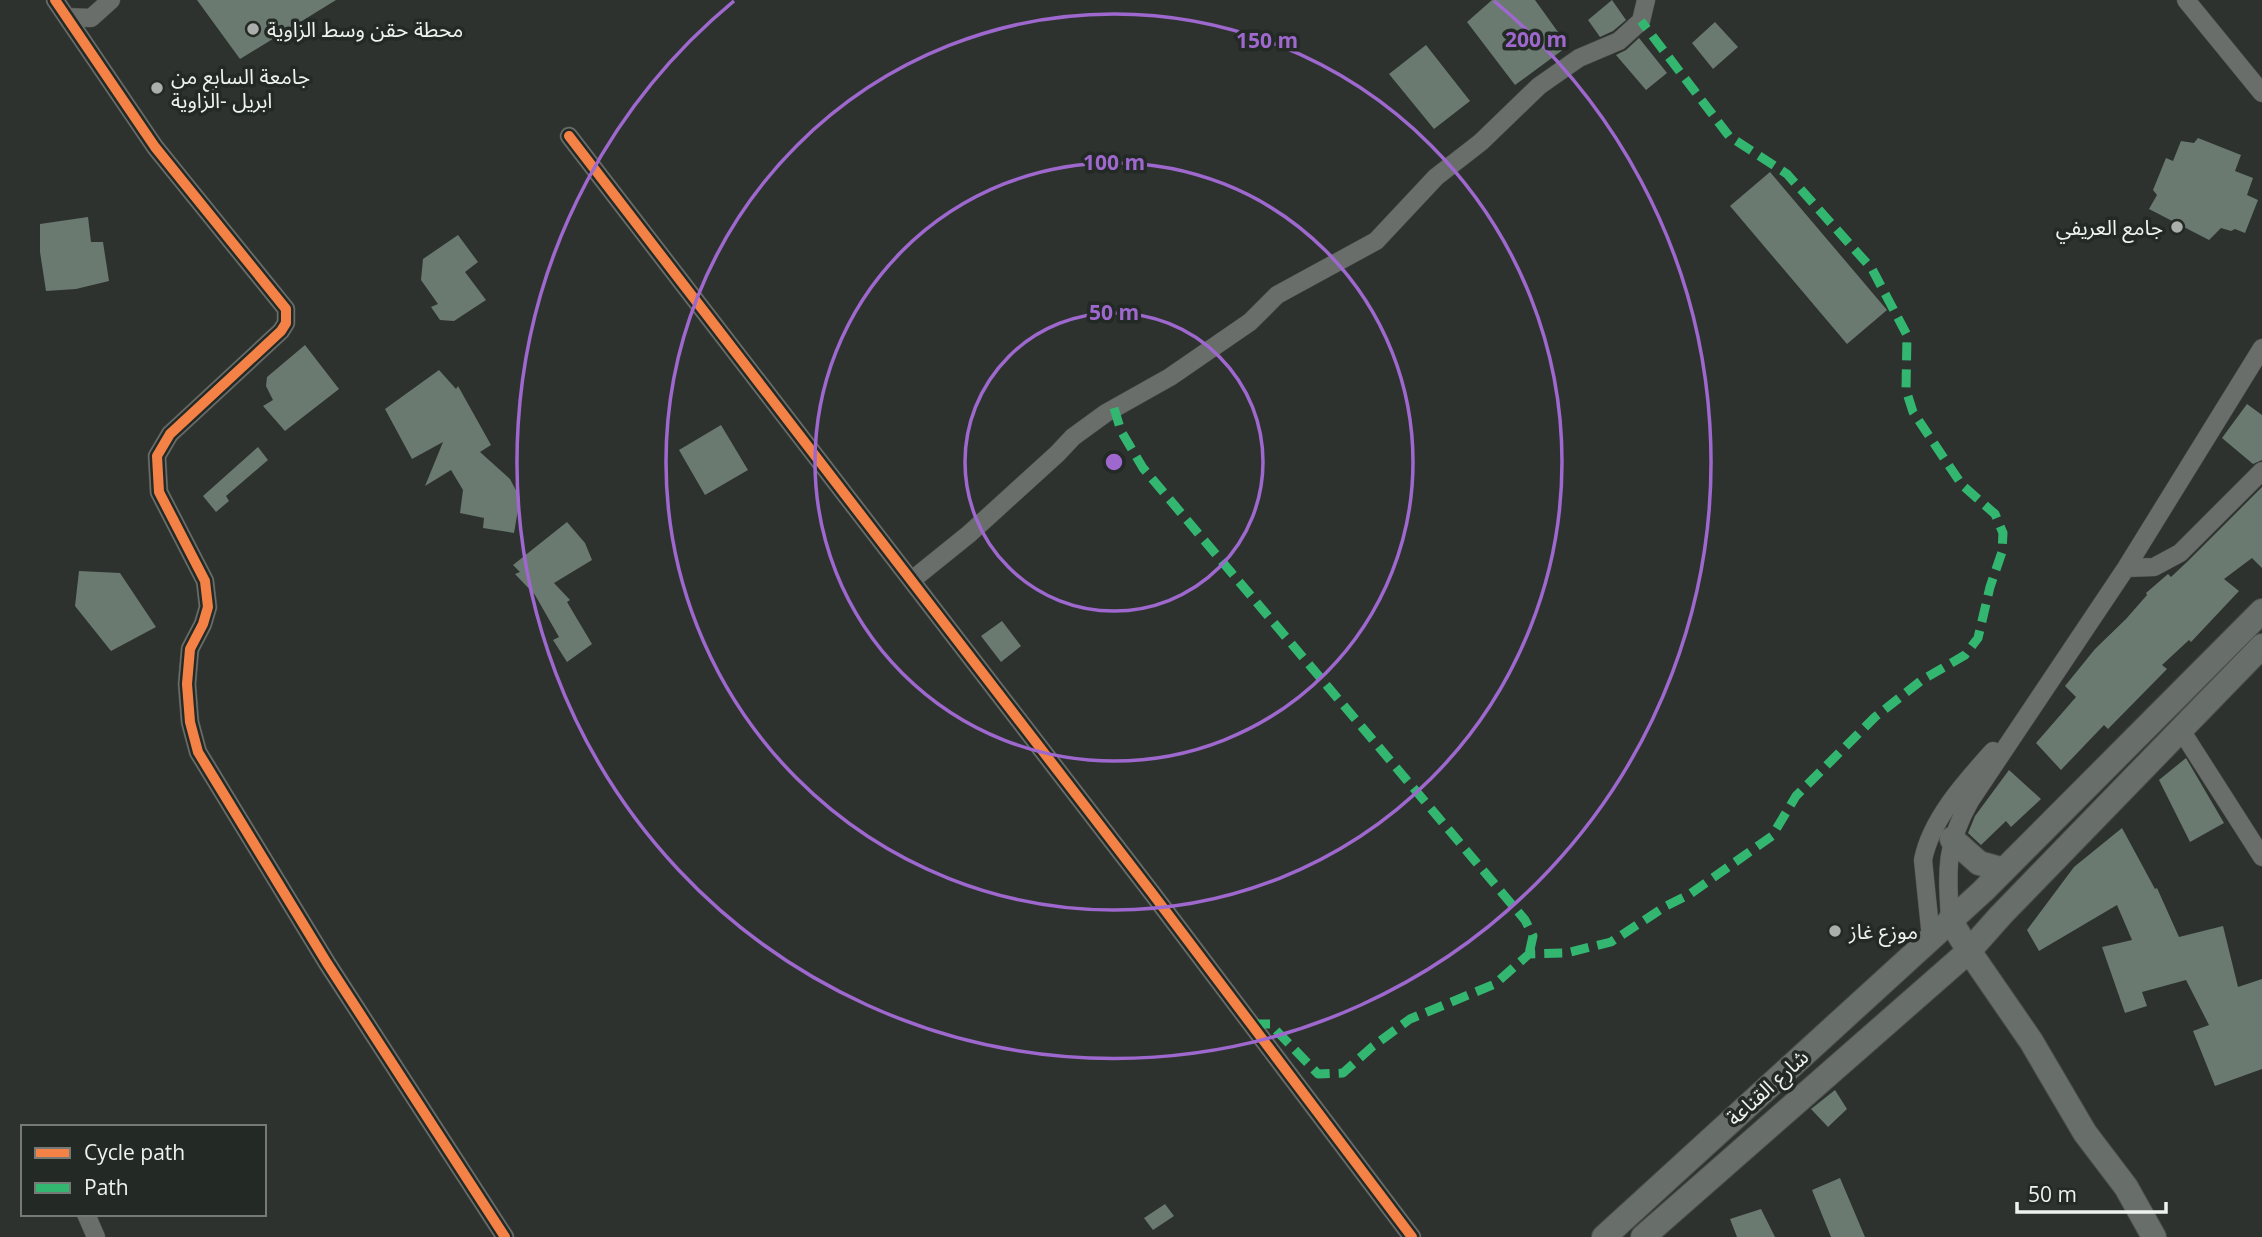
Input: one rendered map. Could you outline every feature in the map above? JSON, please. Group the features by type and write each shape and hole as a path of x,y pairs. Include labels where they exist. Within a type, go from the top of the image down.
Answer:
{"main road":[{"name":"شارع القناعة","path":"1604,1237 2004,870 2262,611"},
{"name":"شارع القناعة","path":"1643,1237 1959,959 2262,646"},
{"path":"1952,839 1979,863 2004,870"},
{"path":"1950,920 1959,959"},
{"path":"1931,938 2002,997 2085,1133 2126,1186 2154,1237"}],"street":[{"path":"55,0 155,146 286,309 286,323 281,331 170,434 157,456 159,492 205,581 208,607 203,624 190,649 187,684 190,722 198,752 327,962 505,1237"},
{"path":"67,17 91,18 111,0"},
{"path":"912,580 969,534 1057,454 1073,436 1170,377 1250,321 1278,295 1376,241 1436,177 1481,142 1539,86 1579,58 1619,41 1641,21 1646,0"},
{"path":"2186,0 2262,93"},
{"path":"569,136 912,580 1412,1237"},
{"path":"1950,920 1948,868 1952,839 1970,801 2126,568 2262,348"},
{"path":"2126,568 2154,567 2180,552 2262,471"},
{"path":"1931,938 1923,860 1929,838 1964,783 2033,707"},
{"path":"2181,730 2262,857"},
{"path":"87,1216 96,1237"}],"building":[{"name":"محطة حقن وسط الزاوية","path":"197,0 336,0 240,59"},
{"path":"1492,0 1535,0 1568,46 1515,85 1467,22"},
{"path":"1612,0 1626,20 1600,37 1588,20"},
{"path":"1715,22 1738,47 1713,69 1692,43"},
{"path":"1639,38 1667,73 1646,90 1616,55"},
{"path":"1426,45 1470,101 1434,129 1389,74"},
{"path":"2198,138 2241,155 2235,171 2253,178 2247,195 2258,200 2245,233 2221,228 2209,240 2149,209 2157,195 2153,190 2166,158 2173,161 2181,141 2194,143"},
{"path":"1770,172 1887,310 1847,344 1730,206"},
{"path":"88,217 91,242 103,242 109,281 76,289 46,291 40,252 40,224"},
{"path":"458,235 478,262 465,272 486,300 454,321 440,320 431,307 438,304 421,280 423,259"},
{"path":"305,345 339,389 285,431 263,406 273,400 266,386 267,377"},
{"path":"439,370 456,389 458,386 491,445 480,452 510,479 520,498 514,533 483,528 484,518 460,513 463,490 451,470 425,486 443,442 412,459 385,409"},
{"path":"2247,404 2262,415 2262,460 2253,464 2222,438"},
{"path":"721,425 748,470 705,495 679,450"},
{"path":"258,447 268,460 226,496 229,501 216,512 203,496"},
{"path":"2262,487 2262,568 2252,558 2224,579 2239,591 2191,642 2189,640 2162,665 2167,669 2108,729 2104,725 2061,770 2036,743 2076,697 2065,686 2146,593 2168,574 2171,577"},
{"path":"567,522 585,543 592,560 554,583 570,600 567,602 592,644 567,662 553,640 559,637 535,595 515,574 520,572 513,565"},
{"path":"79,571 120,573 156,627 111,651 75,606"},
{"path":"1002,621 1021,646 1001,662 981,636"},
{"path":"2186,758 2224,823 2190,842 2159,780"},
{"path":"2009,770 2041,799 2011,827 2006,821 1981,845 1968,833 1975,816"},
{"path":"2122,828 2155,889 2157,888 2179,937 2223,926 2238,987 2262,979 2262,1069 2215,1086 2193,1031 2209,1025 2186,980 2142,992 2147,1006 2125,1013 2102,947 2132,940 2117,905 2039,951 2027,930 2074,867"},
{"path":"1835,1090 1847,1109 1828,1127 1811,1109"},
{"path":"1840,1178 1865,1237 1831,1237 1812,1190"},
{"path":"1165,1204 1174,1216 1153,1230 1144,1218"},
{"path":"1761,1209 1775,1237 1737,1237 1730,1219"}],"marked path":[{"path":"1252,1024 1270,1024 1318,1074 1343,1073 1410,1019 1495,984 1529,954 1566,953 1611,942 1666,906 1690,894 1772,836 1796,796 1875,717 1922,680 1965,655 1978,638 1990,587 2002,552 2003,533 1995,514 1962,485 1913,412 1906,390 1907,335 1872,269 1787,174 1729,136 1641,21"},
{"path":"1114,408 1121,431 1143,468 1525,920 1533,936 1529,954"}],"cycle path":[{"path":"55,0 155,147 286,309 286,323 281,331 170,434 157,456 159,492 205,581 208,607 203,624 190,649 187,684 190,722 198,752 327,963 505,1237"},
{"path":"569,136 1152,893 1412,1237"}],"place":[{"name":"محطة حقن وسط الزاوية","path":"253,29"},
{"name":"جامعة السابع من ابريل -الزاوية","path":"157,88"},
{"name":"جامع العريفي","path":"2177,227"},
{"name":"موزع غاز","path":"1835,931"}]}
